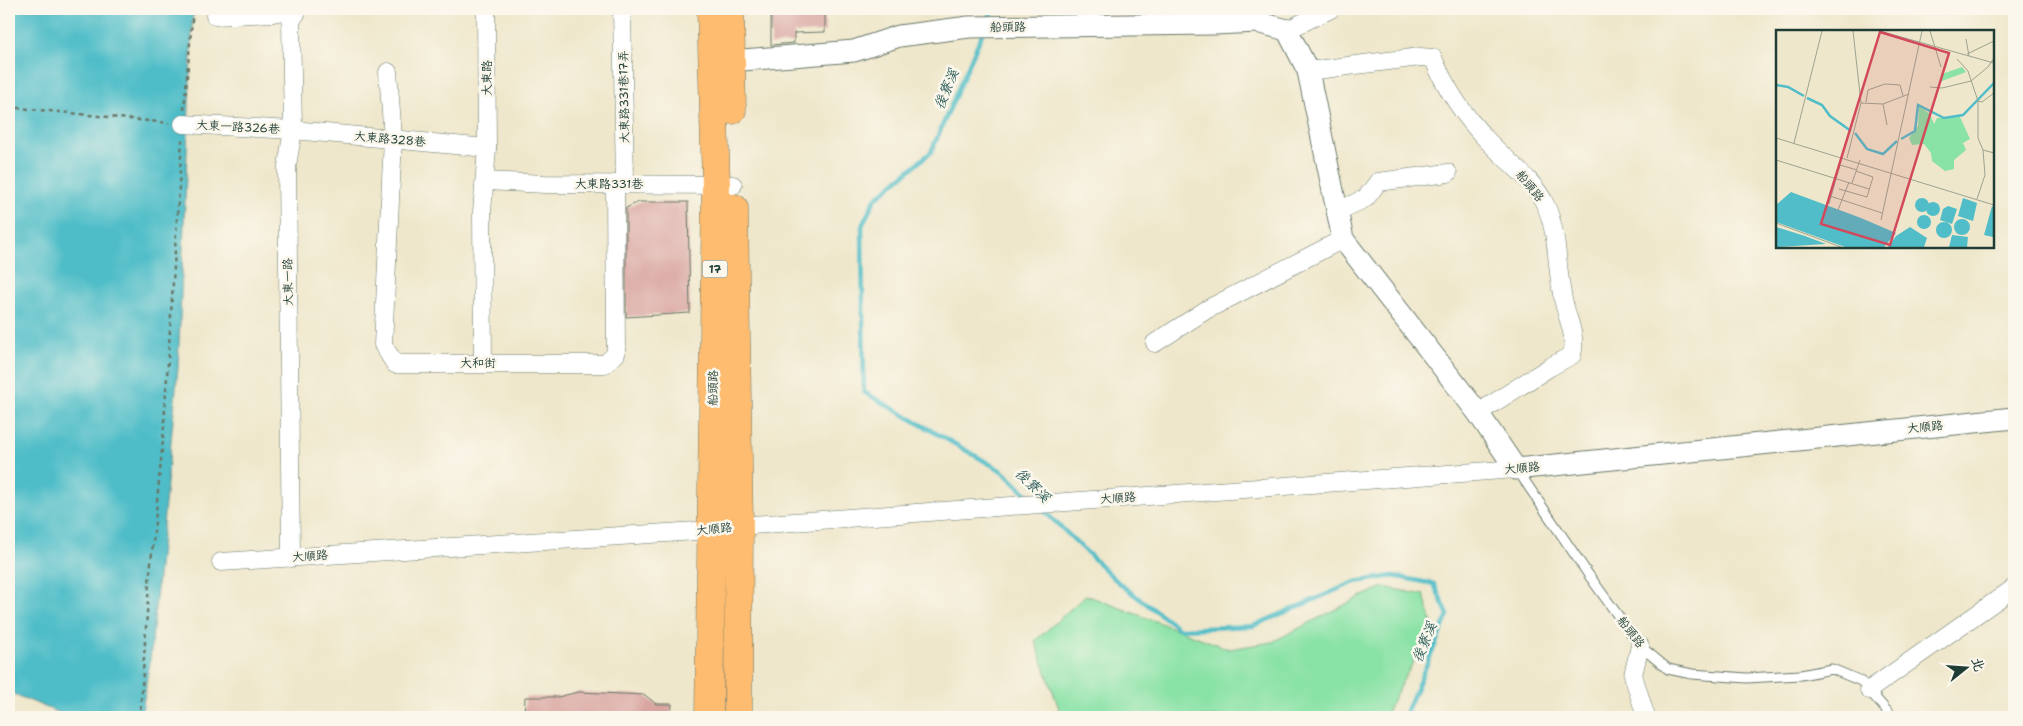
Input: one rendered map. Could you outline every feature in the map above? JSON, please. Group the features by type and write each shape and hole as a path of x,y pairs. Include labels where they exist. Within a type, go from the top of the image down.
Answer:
{"main road":[{"name":"船頭路","path":"711,9 721,59 724,185 739,526 738,717"},
{"name":"船頭路","path":"721,59 730,9"},
{"name":"船頭路","path":"709,717 712,530 724,185"}],"street":[{"path":"215,16 273,13 291,9"},
{"name":"大東一路","path":"291,558 287,166 293,130 291,21 299,9"},
{"name":"大東路","path":"483,363 482,212 487,148 486,9"},
{"name":"大東路331巷17弄","path":"620,184 622,9"},
{"path":"1287,30 1331,9"},
{"name":"船頭路","path":"721,59 854,51 900,36 969,28 1250,19 1287,30 1308,71 1343,239 1478,413 1516,469"},
{"name":"船頭路","path":"1308,71 1420,56 1434,58 1442,79 1464,114 1488,141 1530,182 1545,204 1556,235 1563,299 1575,343 1572,355 1478,413"},
{"path":"388,72 393,139"},
{"name":"大東一路326巷","path":"183,124 293,130"},
{"name":"大東路328巷","path":"293,130 487,148"},
{"name":"大和街","path":"393,139 383,345 395,364 605,364 616,354 620,184"},
{"path":"1336,212 1366,198 1378,182 1448,174"},
{"name":"大東路331巷","path":"484,181 545,184 724,185"},
{"path":"1155,343 1206,310 1343,239"},
{"name":"大順路","path":"221,562 712,530 739,526 1516,469 2014,418"},
{"path":"1869,690 2014,588"},
{"path":"1640,646 1633,676 1646,717"}],"lane":[{"name":"船頭路","path":"1516,469 1640,646 1668,669 1692,674 1747,678 1801,675 1832,669 1861,681 1892,717"}],"path":[{"path":"140,717 149,583 163,440 183,124 193,9"},
{"path":"9,107 183,124"}],"green space":[{"path":"1384,587 1424,595 1433,627 1385,717 1062,717 1035,641 1086,595 1229,649 1272,642 1360,597"}],"water":[{"path":"9,9 193,9 178,368 150,661 141,717 69,717 9,692"}],"building":[{"path":"771,9 825,9 825,32 794,33 794,43 771,45"},
{"path":"639,202 688,202 690,313 626,317 626,208"},
{"path":"578,692 645,695 656,704 672,704 671,717 524,717 525,697 558,697"}],"waterway":[{"name":"後寮溪","path":"988,20 993,9"},
{"name":"後寮溪","path":"982,34 931,152 875,199 862,226 864,392 1002,471 1033,500"},
{"name":"後寮溪","path":"1042,509 1120,584 1180,629 1253,626 1355,582 1393,576 1434,584 1448,615 1404,717"}]}
